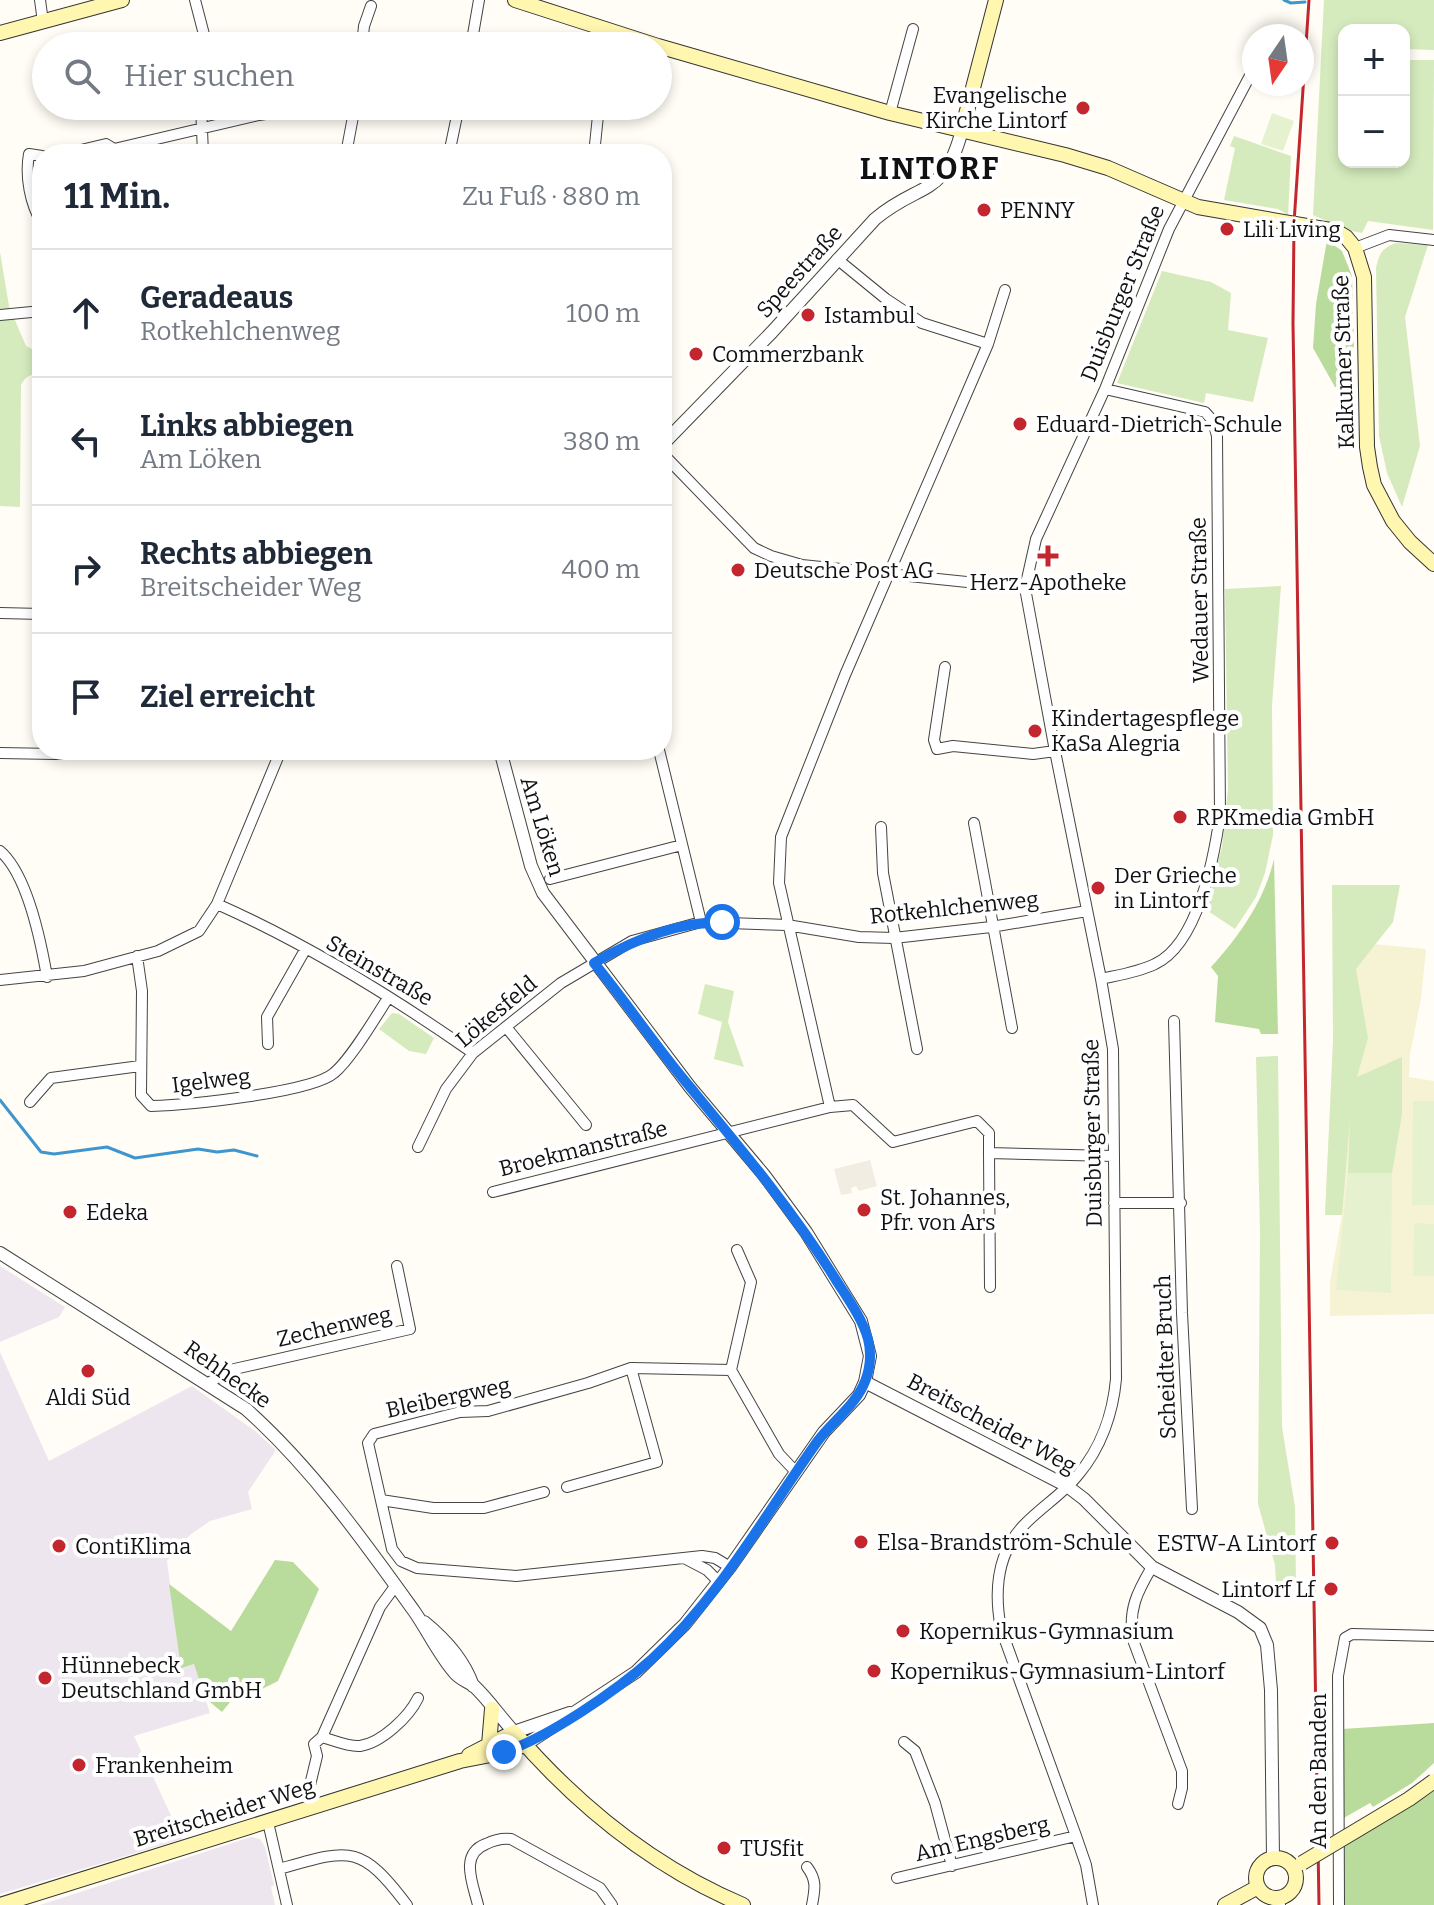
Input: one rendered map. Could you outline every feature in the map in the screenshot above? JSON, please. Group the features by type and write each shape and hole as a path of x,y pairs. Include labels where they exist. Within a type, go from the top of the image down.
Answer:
{"main road":[{"path":"0,33 122,0"},
{"path":"515,0 543,4 599,32"},
{"path":"962,130 996,0"},
{"path":"672,50 890,113 1108,168 1182,201 1227,213 1321,227 1350,242"},
{"name":"Kalkumer Straße","path":"1350,242 1364,277 1367,447 1374,485 1393,521 1434,564"},
{"path":"489,1745 492,1709"},
{"name":"Breitscheider Weg","path":"460,1761 514,1732"},
{"name":"Rehhecke","path":"514,1732 576,1797 617,1832 671,1867 743,1905"},
{"name":"Breitscheider Weg","path":"0,1905 460,1761 525,1745"},
{"path":"1298,1866 1284,1860 1266,1860 1258,1869 1258,1887 1278,1901 1292,1890 1298,1866 1434,1781"},
{"path":"1225,1905 1258,1887"}],"street":[{"path":"40,0 43,22"},
{"path":"195,0 203,32"},
{"path":"473,32 479,0"},
{"path":"363,32 371,6"},
{"path":"890,113 913,29"},
{"name":"Duisburger Straße","path":"1093,1905 1087,1869 1076,1836 1001,1629 996,1593 998,1576 1010,1543 1023,1526 1079,1474 1105,1428 1114,1397 1113,1049 1025,588 1036,539 1105,389 1147,280 1182,201 1195,182 1242,89"},
{"path":"201,120 202,144"},
{"path":"146,144 240,120"},
{"path":"348,144 353,120"},
{"path":"451,144 456,120"},
{"path":"595,144 598,120"},
{"name":"Speestraße","path":"672,435 888,208 915,196 939,179 952,163 962,130"},
{"path":"32,154 29,154 27,167 32,195"},
{"path":"1350,242 1389,235 1434,240"},
{"path":"837,259 886,299 922,323 988,344"},
{"path":"990,1287 989,1133 977,1121 893,1142 853,1105 830,1107 779,883 781,837 806,769 988,344 1005,290"},
{"path":"0,315 32,312"},
{"name":"Wedauer Straße","path":"1101,979 1158,963 1172,951 1194,917 1206,886 1220,815 1217,436 1213,421 1205,412 1105,389"},
{"path":"672,463 754,548 771,556 802,565 1025,588"},
{"path":"0,613 32,614"},
{"path":"945,667 934,740 937,749 953,746 1033,754 1055,751"},
{"path":"0,753 32,753"},
{"path":"0,980 84,971 158,951 199,931 217,904 277,760"},
{"name":"Am Löken","path":"503,760 537,883 594,963 806,1232 861,1321 870,1356 865,1382"},
{"path":"661,760 701,922"},
{"path":"974,823 1012,1028"},
{"path":"881,827 881,860 917,1049"},
{"path":"550,879 682,845"},
{"path":"0,851 8,858 24,891 41,938 47,977"},
{"name":"Steinstraße","path":"217,904 337,965 473,1053"},
{"name":"Rotkehlchenweg","path":"594,963 632,941 701,922 787,925 859,937 894,938 991,927 1087,911"},
{"name":"Steinstraße","path":"268,1044 267,1017 305,950"},
{"name":"Igelweg","path":"137,956 142,991 141,1095 151,1106 180,1106 284,1091 333,1075 366,1033 388,998"},
{"name":"Lökesfeld","path":"418,1147 446,1089 473,1053 561,983 594,963"},
{"name":"Scheidter Bruch","path":"1174,1021 1182,1327 1192,1509"},
{"path":"506,1027 586,1125"},
{"path":"30,1102 51,1078 140,1066"},
{"name":"Broekmanstraße","path":"493,1192 830,1107"},
{"path":"989,1153 1114,1156"},
{"path":"1114,1203 1181,1203"},
{"path":"737,1250 751,1282 731,1370 779,1454 796,1472"},
{"name":"Rehhecke","path":"0,1253 246,1409 277,1437 396,1585 457,1676 473,1686 514,1732"},
{"name":"Zechenweg","path":"207,1384 230,1370 410,1329 397,1266"},
{"path":"567,1487 657,1462 631,1368"},
{"name":"Bleibergweg","path":"730,1567 715,1558 702,1556 516,1576 417,1568 395,1556 368,1443 374,1434 460,1412 488,1411 631,1368 731,1370"},
{"name":"Breitscheider Weg","path":"525,1745 652,1658 685,1624 730,1567 824,1432 859,1395 865,1382 1067,1486 1152,1567 1246,1616 1260,1628 1264,1636 1271,1690 1273,1858"},
{"path":"381,1500 433,1508 484,1508 544,1492"},
{"path":"686,1559 707,1570 719,1582"},
{"path":"1152,1567 1138,1590 1131,1610 1131,1627 1133,1640 1182,1771 1178,1804"},
{"path":"310,1785 317,1756 314,1744 322,1737 381,1606 396,1585"},
{"name":"An den Banden","path":"1339,1905 1338,1676 1345,1638 1352,1634 1434,1636"},
{"path":"322,1737 352,1746 367,1744 404,1721 418,1698"},
{"name":"Breitscheider Weg","path":"514,1732 580,1710"},
{"path":"904,1742 915,1751 935,1803 952,1866"},
{"path":"268,1822 287,1905"},
{"name":"Am Engsberg","path":"897,1878 1076,1836"},
{"path":"478,1905 469,1861 473,1851 483,1844 511,1839 600,1888 612,1905"},
{"path":"279,1869 337,1855 351,1855 364,1859 378,1870 407,1905"},
{"path":"807,1867 814,1876 816,1886 812,1905"}],"shaded area":[{"path":"1353,942 1426,949 1409,1077 1434,1081 1434,1314 1330,1316 1330,1282 1342,1215 1325,1215 1333,1042"},
{"path":"870,1160 877,1186 859,1191 856,1186 851,1188 852,1193 841,1195 834,1169"},
{"path":"0,1266 65,1307 59,1317 0,1342"},
{"path":"0,1352 49,1461 192,1386 276,1450 248,1492 252,1509 210,1521 190,1535 167,1561 181,1667 194,1664 210,1713 134,1736 182,1839 0,1894"},
{"path":"251,1837 260,1839 265,1847 274,1885 271,1887 275,1905 40,1905"}],"green space":[{"path":"1324,0 1434,0 1434,50 1410,49 1410,24 1338,24 1338,168 1410,168 1410,60 1434,60 1433,230 1368,221 1362,233 1313,215"},
{"path":"1272,113 1294,121 1283,151 1261,144"},
{"path":"1234,136 1291,156 1288,215 1278,209 1224,200 1235,148 1230,146"},
{"path":"1327,240 1342,251 1352,276 1355,391 1335,387 1313,348 1316,304"},
{"path":"1396,243 1428,245 1405,317 1420,446 1402,507 1387,473 1379,436 1376,268 1382,252"},
{"path":"0,252 9,306 26,346 32,349 32,375 21,385 20,507 0,506"},
{"path":"1162,271 1211,282 1231,293 1228,330 1268,338 1253,402 1206,393 1204,403 1117,383"},
{"path":"1281,586 1272,705 1273,835 1256,897 1235,929 1205,909 1222,847 1228,789 1225,589"},
{"path":"1274,859 1278,1034 1261,1034 1259,1029 1215,1022 1218,976 1211,967 1250,917"},
{"path":"1332,885 1400,885 1393,922 1356,969 1368,1038 1357,1077 1402,1057 1402,1114 1392,1173 1348,1173 1350,1120 1342,1215 1325,1215 1333,1042"},
{"path":"705,984 734,991 728,1022 744,1067 714,1059 722,1022 698,1014"},
{"path":"392,1013 399,1014 434,1038 426,1054 409,1051 379,1029"},
{"path":"1278,1056 1282,1427 1295,1507 1296,1584 1276,1582 1275,1565 1258,1504 1260,1232 1256,1057"},
{"path":"1413,1101 1434,1101 1434,1205 1412,1205"},
{"path":"1348,1173 1392,1173 1391,1293 1336,1290"},
{"path":"1414,1223 1434,1224 1434,1276 1413,1276"},
{"path":"275,1560 293,1562 319,1589 278,1681 246,1697 239,1691 222,1712 205,1698 194,1664 181,1668 169,1584 231,1631"},
{"path":"1434,1723 1434,1763 1412,1783 1373,1807 1370,1803 1342,1819 1342,1729"},
{"path":"1434,1790 1434,1905 1344,1905 1343,1847"}],"waterway":[{"path":"1284,0 1305,2"},
{"path":"0,1100 41,1152 54,1154 107,1147 135,1158 198,1149 217,1152 234,1150 257,1156"}],"railway":[{"path":"1309,0 1294,223 1293,324 1319,1905"}],"place":[{"name":"Evangelische Kirche Lintorf","path":"1083,108"},
{"name":"PENNY","path":"984,210"},
{"name":"Lili Living","path":"1227,229"},
{"name":"Istambul","path":"808,315"},
{"name":"Commerzbank","path":"696,354"},
{"name":"Eduard-Dietrich-Schule","path":"1020,424"},
{"name":"Herz-Apotheke","path":"1048,556"},
{"name":"Deutsche Post AG","path":"738,570"},
{"name":"Kindertagespflege KaSa Alegria","path":"1035,731"},
{"name":"RPKmedia GmbH","path":"1180,817"},
{"name":"Der Grieche in Lintorf","path":"1098,888"},
{"name":"St. Johannes, Pfr. von Ars","path":"864,1210"},
{"name":"Edeka","path":"70,1212"},
{"name":"Aldi Süd","path":"88,1371"},
{"name":"Elsa-Brandström-Schule","path":"861,1542"},
{"name":"ESTW-A Lintorf","path":"1332,1543"},
{"name":"ContiKlima","path":"59,1546"},
{"name":"Lintorf Lf","path":"1331,1589"},
{"name":"Kopernikus-Gymnasium","path":"903,1631"},
{"name":"Kopernikus-Gymnasium-Lintorf","path":"874,1671"},
{"name":"Hünnebeck Deutschland GmbH","path":"45,1678"},
{"name":"Frankenheim","path":"79,1765"},
{"name":"TUSfit","path":"724,1848"}],"district":[{"name":"LINTORF","path":"930,169"}],"route":[{"path":"504,1752 544,1735 636,1672 668,1642 730,1567 824,1432 859,1395 869,1369 868,1340 862,1324 806,1232 594,963 632,941 701,922 722,922"}]}
